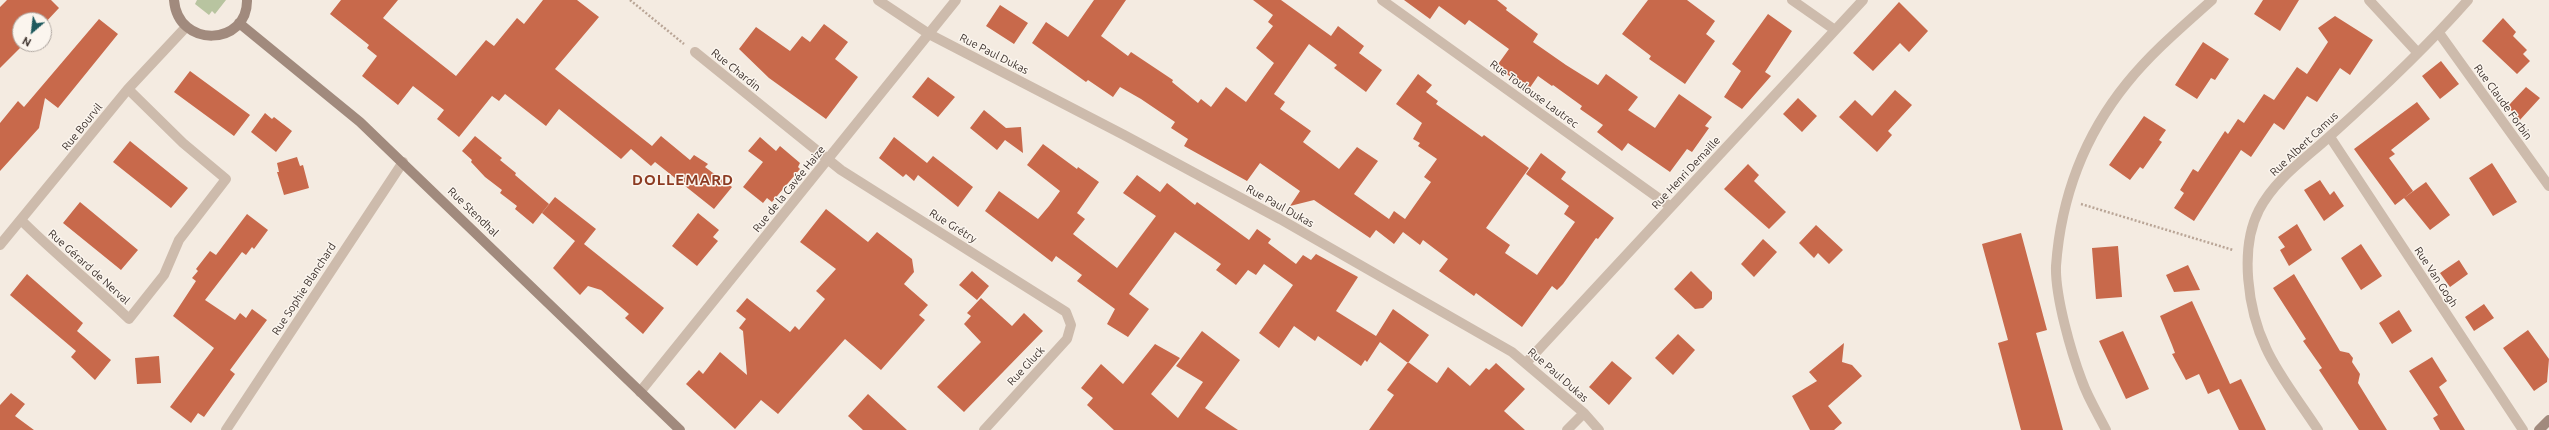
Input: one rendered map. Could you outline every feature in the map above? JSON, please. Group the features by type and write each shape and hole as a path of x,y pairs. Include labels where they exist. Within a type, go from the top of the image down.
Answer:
{"street":[{"path":"174,0 179,19 186,27 202,35 220,35 231,30 239,23 244,13 246,0"},
{"name":"Rue Paul Dukas","path":"878,0 929,34 1124,135 1280,219 1438,308 1526,363 1584,413 1599,430"},
{"name":"Rue de la Cavée Haize","path":"640,392 956,0"},
{"name":"Rue Toulouse Lautrec","path":"1382,0 1671,207"},
{"path":"1792,0 1835,30"},
{"name":"Rue Henri Demaille","path":"1526,363 1863,0"},
{"path":"2106,430 2082,382 2062,314 2056,267 2066,199 2079,160 2097,125 2128,82 2162,46 2212,0"},
{"path":"2368,0 2418,53"},
{"name":"Rue Albert Camus","path":"2318,430 2266,349 2252,309 2247,254 2259,211 2283,177 2330,137 2439,33 2468,0"},
{"name":"Rue Stendhal","path":"239,23 360,122 680,430"},
{"name":"Rue Bourvil","path":"0,246 128,89 186,27"},
{"name":"Rue Claude Forbin","path":"2439,33 2549,186"},
{"name":"Rue Chardin","path":"695,52 828,159"},
{"name":"Rue Gérard de Nerval","path":"21,220 52,252 75,268 129,319 164,275 179,240 226,179 183,143 128,89"},
{"name":"Rue Van Gogh","path":"2330,137 2523,430"},
{"name":"Rue Grétry","path":"828,159 1066,312"},
{"name":"Rue Sophie Blanchard","path":"226,430 403,162"},
{"name":"Rue Gluck","path":"984,430 1067,339 1071,325 1066,312"},
{"path":"1567,430 1584,413"},
{"path":"2539,430 2549,420"}],"path":[{"name":"Rue Chardin","path":"630,0 695,52"},
{"path":"2066,199 2241,253"}],"green space":[{"path":"197,0 226,0 215,14 212,11 209,15 195,4"}],"building":[{"path":"7,0 51,0 59,8 52,15 52,12 12,12 12,52 16,52 0,68 0,7"},
{"path":"341,0 398,0 383,18 456,76 486,40 494,46 517,18 524,24 543,0 577,0 599,17 555,69 652,146 661,136 690,160 694,155 708,164 705,167 732,187 714,209 655,162 651,166 631,149 621,159 559,109 546,126 505,94 499,101 492,96 459,137 437,119 444,110 413,86 398,105 362,76 377,56 367,48 369,45 330,14"},
{"path":"1094,0 1126,0 1101,36 1128,56 1131,52 1173,80 1172,82 1198,103 1201,99 1211,107 1226,87 1246,102 1274,63 1256,48 1273,26 1268,22 1273,15 1253,0 1281,0 1331,36 1338,26 1364,46 1359,53 1382,70 1366,92 1334,68 1337,65 1309,44 1274,94 1285,102 1280,109 1311,131 1303,142 1339,169 1357,147 1378,161 1354,194 1389,219 1394,211 1405,219 1431,182 1424,177 1437,159 1418,146 1420,143 1413,139 1422,123 1396,104 1418,74 1432,85 1426,92 1438,101 1436,104 1482,137 1484,135 1529,168 1486,228 1510,245 1505,253 1537,275 1575,222 1564,214 1569,206 1526,174 1541,153 1566,172 1561,179 1614,218 1598,239 1596,238 1563,284 1557,290 1552,286 1522,327 1476,293 1474,296 1439,271 1448,259 1423,240 1420,245 1403,232 1394,244 1376,230 1370,238 1314,200 1290,206 1300,191 1260,163 1247,181 1184,146 1188,139 1171,128 1175,122 1141,99 1120,87 1113,97 1088,80 1086,82 1032,43 1046,22 1068,37"},
{"path":"1404,0 1497,0 1507,8 1506,10 1538,34 1533,42 1566,65 1598,85 1606,74 1638,97 1628,110 1655,128 1679,94 1712,117 1705,126 1709,128 1692,152 1687,149 1670,172 1628,143 1622,151 1597,132 1603,125 1580,109 1582,106 1553,85 1552,86 1538,76 1529,89 1496,67 1509,49 1469,20 1465,25 1439,6 1430,19"},
{"path":"1648,0 1687,0 1715,21 1706,34 1715,41 1685,84 1649,59 1651,56 1622,34"},
{"path":"2263,0 2299,0 2280,31 2254,14"},
{"path":"1899,2 1928,31 1909,52 1900,43 1873,71 1853,53"},
{"path":"1000,5 1028,23 1014,44 986,26"},
{"path":"1768,14 1792,31 1765,72 1771,76 1742,109 1724,97 1741,71 1732,64"},
{"path":"2335,16 2373,40 2350,75 2340,68 2317,102 2307,96 2284,130 2274,123 2251,157 2241,150 2194,221 2174,208 2184,193 2180,190 2193,169 2198,172 2225,131 2228,134 2238,119 2244,123 2264,94 2274,100 2297,67 2307,74 2328,42 2318,28"},
{"path":"2503,18 2516,32 2513,36 2527,50 2523,54 2530,61 2517,74 2482,41"},
{"path":"99,19 118,34 58,108 45,98 39,128 0,171 0,123 18,101 24,107"},
{"path":"824,24 848,42 835,59 858,77 826,119 769,78 739,49 756,27 790,51 802,36 810,42"},
{"path":"2203,42 2229,59 2215,80 2211,78 2197,99 2175,85"},
{"path":"2441,61 2459,84 2440,99 2422,76"},
{"path":"190,71 250,115 234,136 174,92"},
{"path":"928,77 955,97 938,117 912,97"},
{"path":"2526,87 2540,98 2519,121 2508,106"},
{"path":"1895,90 1912,105 1888,131 1892,135 1877,152 1839,117 1855,100 1872,116"},
{"path":"1798,98 1817,116 1802,132 1783,114"},
{"path":"2417,102 2430,119 2391,150 2395,154 2389,158 2413,191 2395,205 2354,149"},
{"path":"984,110 1006,128 1021,127 1023,153 1005,140 997,150 970,128"},
{"path":"265,113 272,119 274,117 292,131 276,152 251,132"},
{"path":"2144,116 2166,130 2159,140 2162,142 2143,169 2140,167 2130,180 2109,165"},
{"path":"475,136 502,158 500,160 516,173 515,175 549,204 533,224 515,209 517,206 500,193 502,190 485,177 471,162 472,160 462,151"},
{"path":"760,137 776,151 780,146 800,163 798,167 800,169 772,202 767,198 763,203 743,187 763,162 748,151"},
{"path":"894,137 927,163 933,156 973,187 958,207 918,175 914,181 906,174 903,177 879,158"},
{"path":"130,141 188,188 171,208 113,162"},
{"path":"1043,144 1077,169 1078,167 1099,182 1077,213 1085,219 1073,234 1117,268 1156,216 1123,193 1137,175 1160,192 1167,183 1195,205 1197,202 1249,240 1257,229 1271,239 1268,243 1296,264 1303,255 1311,260 1316,254 1358,277 1336,311 1376,336 1393,309 1429,335 1408,363 1380,342 1367,362 1365,360 1361,366 1318,336 1315,341 1294,326 1279,348 1259,333 1293,285 1264,264 1256,275 1248,270 1236,285 1216,270 1221,264 1175,232 1129,294 1149,309 1128,337 1107,324 1115,309 1077,281 1082,275 1056,256 1052,262 985,211 999,191 1038,219 1060,191 1027,165"},
{"path":"297,157 300,166 303,165 309,188 284,195 277,172 279,172 277,163"},
{"path":"2492,163 2517,202 2493,216 2469,178"},
{"path":"1748,164 1759,175 1754,181 1786,212 1769,229 1724,189"},
{"path":"2320,180 2330,195 2334,191 2344,206 2324,221 2304,190"},
{"path":"2426,182 2450,215 2430,230 2404,198"},
{"path":"555,197 596,229 584,244 664,308 643,334 625,318 629,314 601,290 588,286 580,295 553,268 575,241 542,213"},
{"path":"80,202 138,250 121,270 63,223"},
{"path":"826,209 868,242 877,232 912,259 914,272 904,284 928,305 919,315 925,320 881,370 845,339 778,414 761,400 735,429 686,384 699,370 703,374 720,352 747,375 743,331 739,328 746,319 736,311 747,298 790,332 795,326 799,330 825,299 816,291 836,269 800,242"},
{"path":"698,213 719,230 713,237 718,241 697,266 672,246"},
{"path":"247,214 268,230 254,249 252,247 246,255 242,252 205,300 235,320 240,313 246,318 252,309 267,320 230,370 235,374 204,417 198,413 191,423 170,407 214,348 173,316 196,281 192,278 198,271 196,269 210,251 216,255"},
{"path":"2297,224 2312,250 2289,266 2280,250 2285,247 2278,237"},
{"path":"1816,225 1843,250 1829,264 1818,253 1814,258 1799,243"},
{"path":"2021,233 2047,330 2036,333 2063,430 2021,430 1998,343 2008,340 1982,244"},
{"path":"1763,239 1777,252 1754,277 1741,264"},
{"path":"2361,244 2382,276 2361,290 2341,258"},
{"path":"2118,246 2122,297 2096,299 2092,248"},
{"path":"2459,260 2468,274 2450,287 2440,273"},
{"path":"2188,265 2200,290 2174,292 2166,275"},
{"path":"972,271 989,286 977,300 959,285"},
{"path":"1691,271 1712,292 1712,299 1703,308 1695,309 1674,289"},
{"path":"27,274 83,323 77,331 111,360 95,380 71,357 76,351 10,295"},
{"path":"2294,274 2340,351 2349,353 2353,358 2352,362 2360,374 2358,383 2387,430 2359,430 2319,370 2322,368 2303,341 2306,339 2273,288"},
{"path":"981,298 1012,326 1024,313 1043,331 964,412 937,387 981,342 964,324 971,316 967,313"},
{"path":"2192,301 2230,384 2241,379 2266,430 2239,430 2219,389 2208,394 2199,374 2186,380 2172,354 2175,353 2160,316"},
{"path":"2484,304 2494,318 2474,331 2465,317"},
{"path":"2399,310 2412,331 2392,344 2379,323"},
{"path":"2528,330 2549,359 2547,382 2534,391 2503,348"},
{"path":"1202,331 1240,360 1205,408 1238,430 1114,430 1087,405 1093,398 1081,388 1101,364 1123,384 1155,344 1180,358 1151,394 1178,418 1203,382 1176,366"},
{"path":"2123,331 2149,389 2126,399 2099,341"},
{"path":"1678,334 1695,350 1673,375 1655,358"},
{"path":"1844,343 1842,362 1852,365 1862,376 1828,406 1842,423 1834,430 1810,430 1792,396 1817,381 1809,372"},
{"path":"159,356 161,383 137,384 135,358"},
{"path":"2432,357 2447,381 2439,387 2465,430 2440,430 2433,418 2438,415 2409,371"},
{"path":"1612,361 1632,378 1609,405 1589,387"},
{"path":"1408,362 1437,383 1448,367 1470,386 1486,368 1489,370 1496,363 1525,389 1504,411 1525,430 1369,430 1394,395 1387,390"},
{"path":"11,393 25,404 15,416 34,430 0,430 0,405"},
{"path":"868,394 907,430 863,430 848,416"}],"district":[{"name":"DOLLEMARD","path":"683,180"}]}
